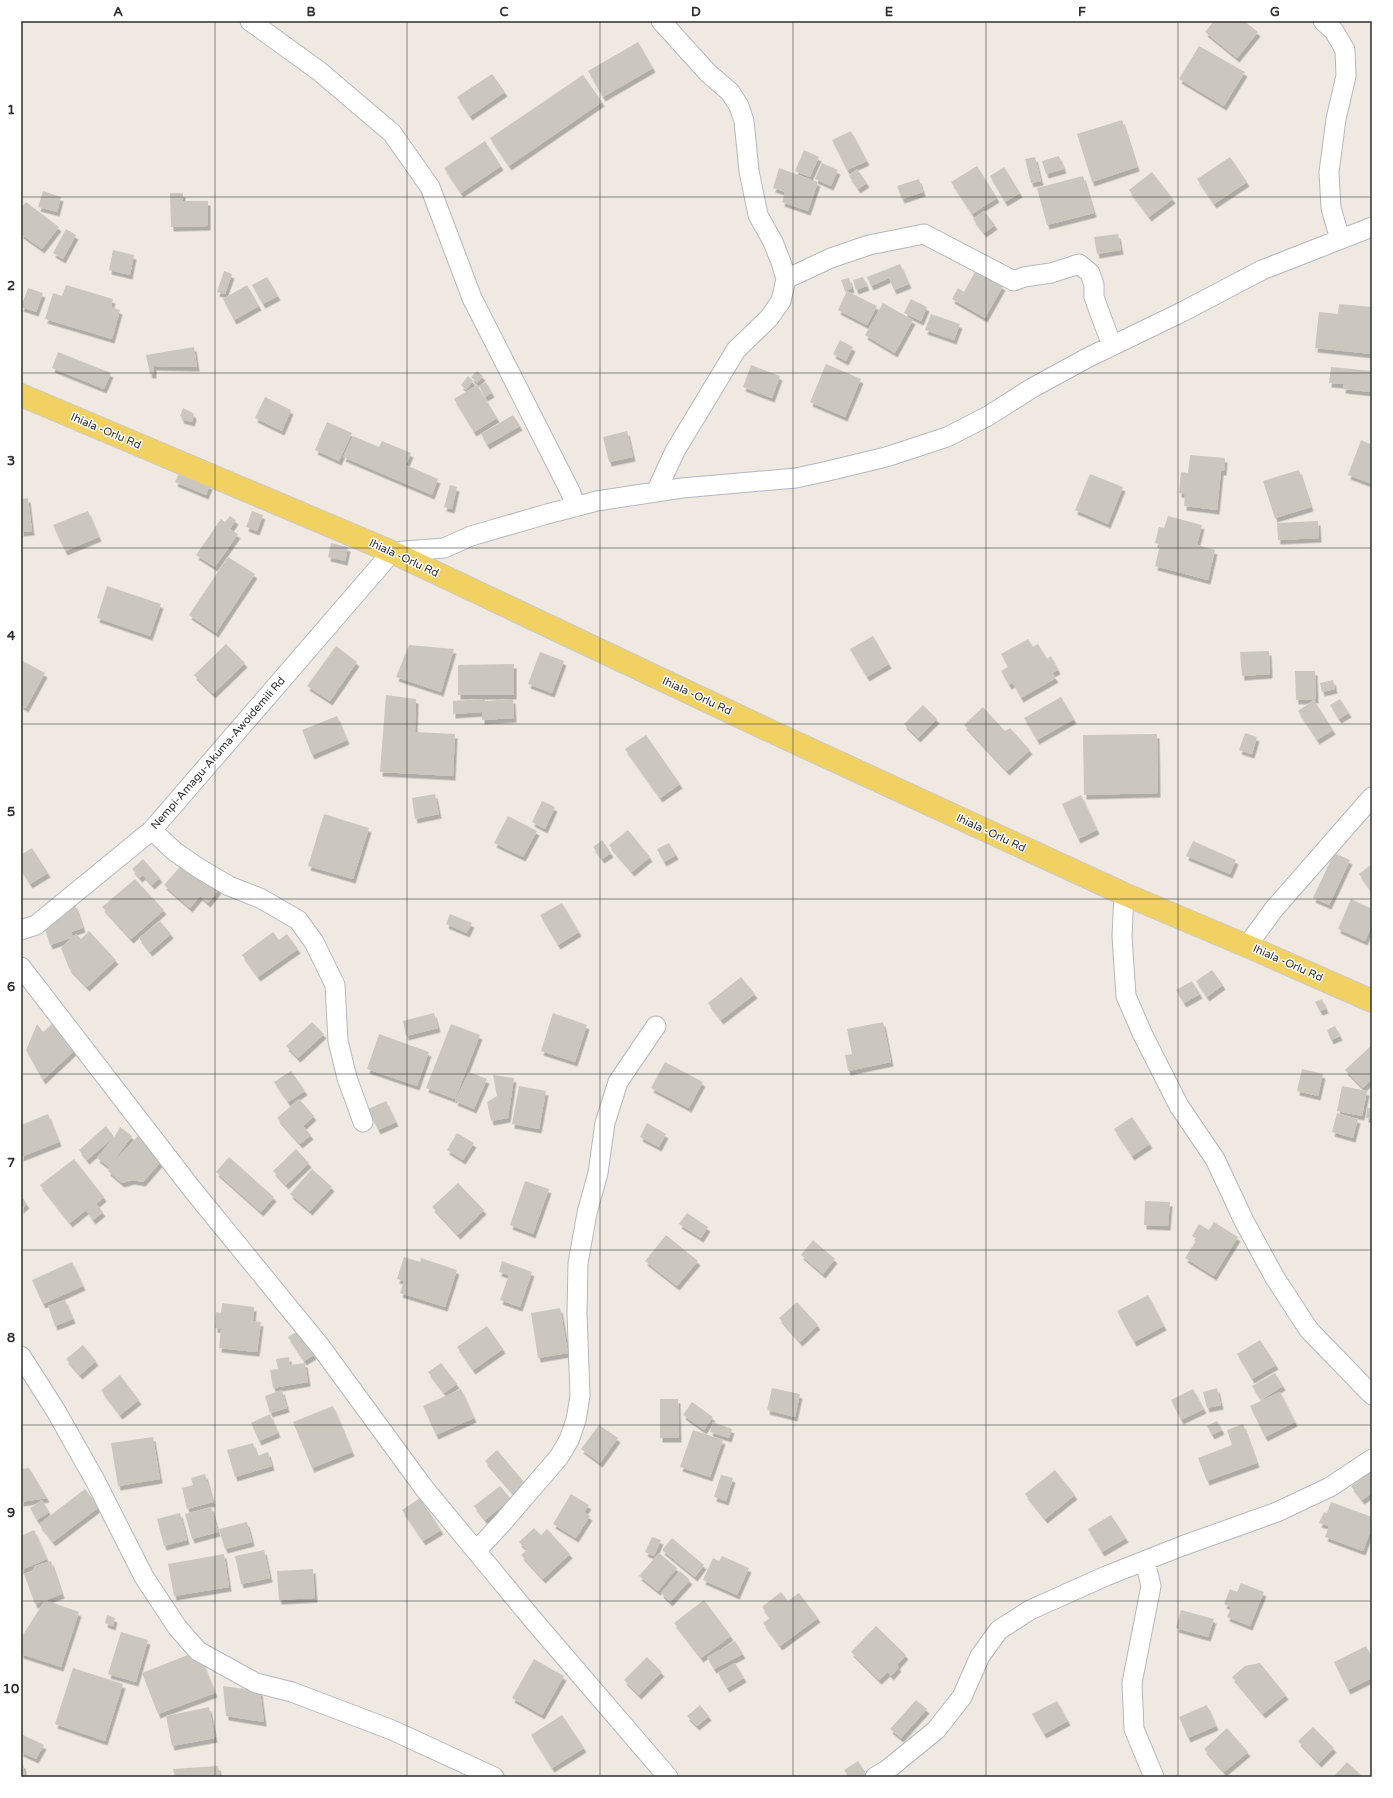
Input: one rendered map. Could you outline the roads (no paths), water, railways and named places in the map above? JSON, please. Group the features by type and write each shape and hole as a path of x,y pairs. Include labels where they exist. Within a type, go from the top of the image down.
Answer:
{"main road":[{"name":"Ihiala -Orlu Rd","path":"21,395 392,552 766,729 1124,894 1372,1000"}],"street":[{"path":"250,21 319,71 392,133 430,187 472,298 568,486 575,507"},
{"path":"656,492 674,451 732,356 736,350 769,318 781,301 786,279 773,242 758,215 749,171 744,121 739,106 730,92 708,73 661,21"},
{"path":"1323,21 1334,31 1345,50 1346,76 1336,119 1329,172 1331,208 1340,239"},
{"path":"392,552 444,548 472,536 597,502 682,488 796,478 886,457 948,437 988,416 1032,388 1262,270 1372,227"},
{"path":"786,279 831,258 869,245 924,234 1014,281 1052,273 1079,264 1090,273 1094,285 1094,297 1112,346"},
{"name":"Nempi-Amagu-Akuma-Awoidemili Rd","path":"26,925 152,830 392,552"},
{"path":"1248,946 1274,909 1372,797"},
{"path":"152,830 174,851 197,867 229,886 260,898 298,920 314,942 335,985 338,1041 347,1078 363,1122"},
{"path":"1124,894 1122,936 1126,996 1142,1033 1179,1106 1215,1159 1244,1221 1275,1278 1309,1330 1372,1395"},
{"path":"21,966 192,1189 320,1346 424,1488 534,1621 668,1777"},
{"path":"476,1551 503,1522 559,1456 569,1440 576,1420 580,1396 577,1313 578,1263 587,1213 598,1173 605,1123 618,1082 656,1026"},
{"path":"21,1356 56,1411 92,1476 144,1577 176,1626 198,1651 256,1683 292,1692 392,1730 494,1777"},
{"path":"874,1777 887,1770 936,1730 962,1697 980,1656 999,1630 1030,1610 1106,1576 1277,1512 1330,1487 1372,1459"},
{"path":"1145,1561 1151,1586 1146,1616 1138,1644 1132,1683 1133,1714 1134,1729 1154,1777"}]}
